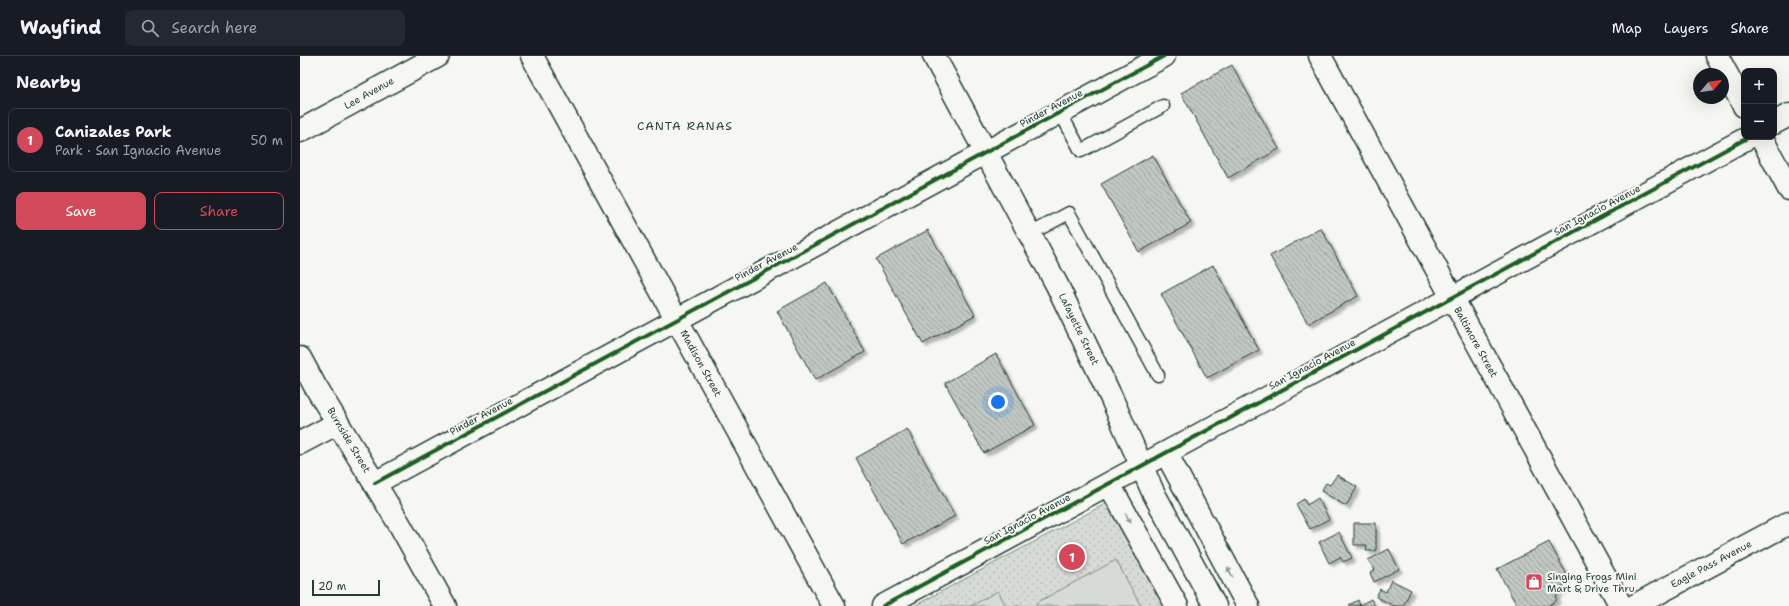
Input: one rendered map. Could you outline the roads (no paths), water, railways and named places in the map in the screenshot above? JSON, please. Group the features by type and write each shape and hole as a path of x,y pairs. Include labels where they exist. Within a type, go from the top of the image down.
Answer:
{"street":[{"name":"Lee Avenue","path":"300,131 438,56"},
{"name":"Madison Street","path":"532,56 834,606"},
{"name":"Lafayette Street","path":"934,56 1057,285 1111,397 1153,492 1215,606"},
{"name":"Pinder Avenue","path":"375,483 1164,56"},
{"name":"Baltimore Street","path":"1320,56 1621,606"},
{"path":"1717,56 1743,104"},
{"path":"1777,122 1789,115"},
{"name":"San Ignacio Avenue","path":"883,606 1743,140"},
{"path":"1763,140 1789,189"},
{"name":"Burnside Street","path":"300,358 400,525 445,606"},
{"path":"300,443 338,423"},
{"path":"1166,452 1248,606"},
{"path":"1109,484 1177,606"},
{"name":"Eagle Pass Avenue","path":"1634,606 1789,523"}],"lane":[{"path":"1060,112 1081,151 1163,106"},
{"path":"1030,234 1069,213 1158,375"}],"place":[{"name":"Canizales Park","path":"1072,557"},
{"name":"Singing Frogs Mini Mart & Drive Thru","path":"1534,582"}],"district":[{"name":"CANTA RANAS","path":"685,126"}]}
